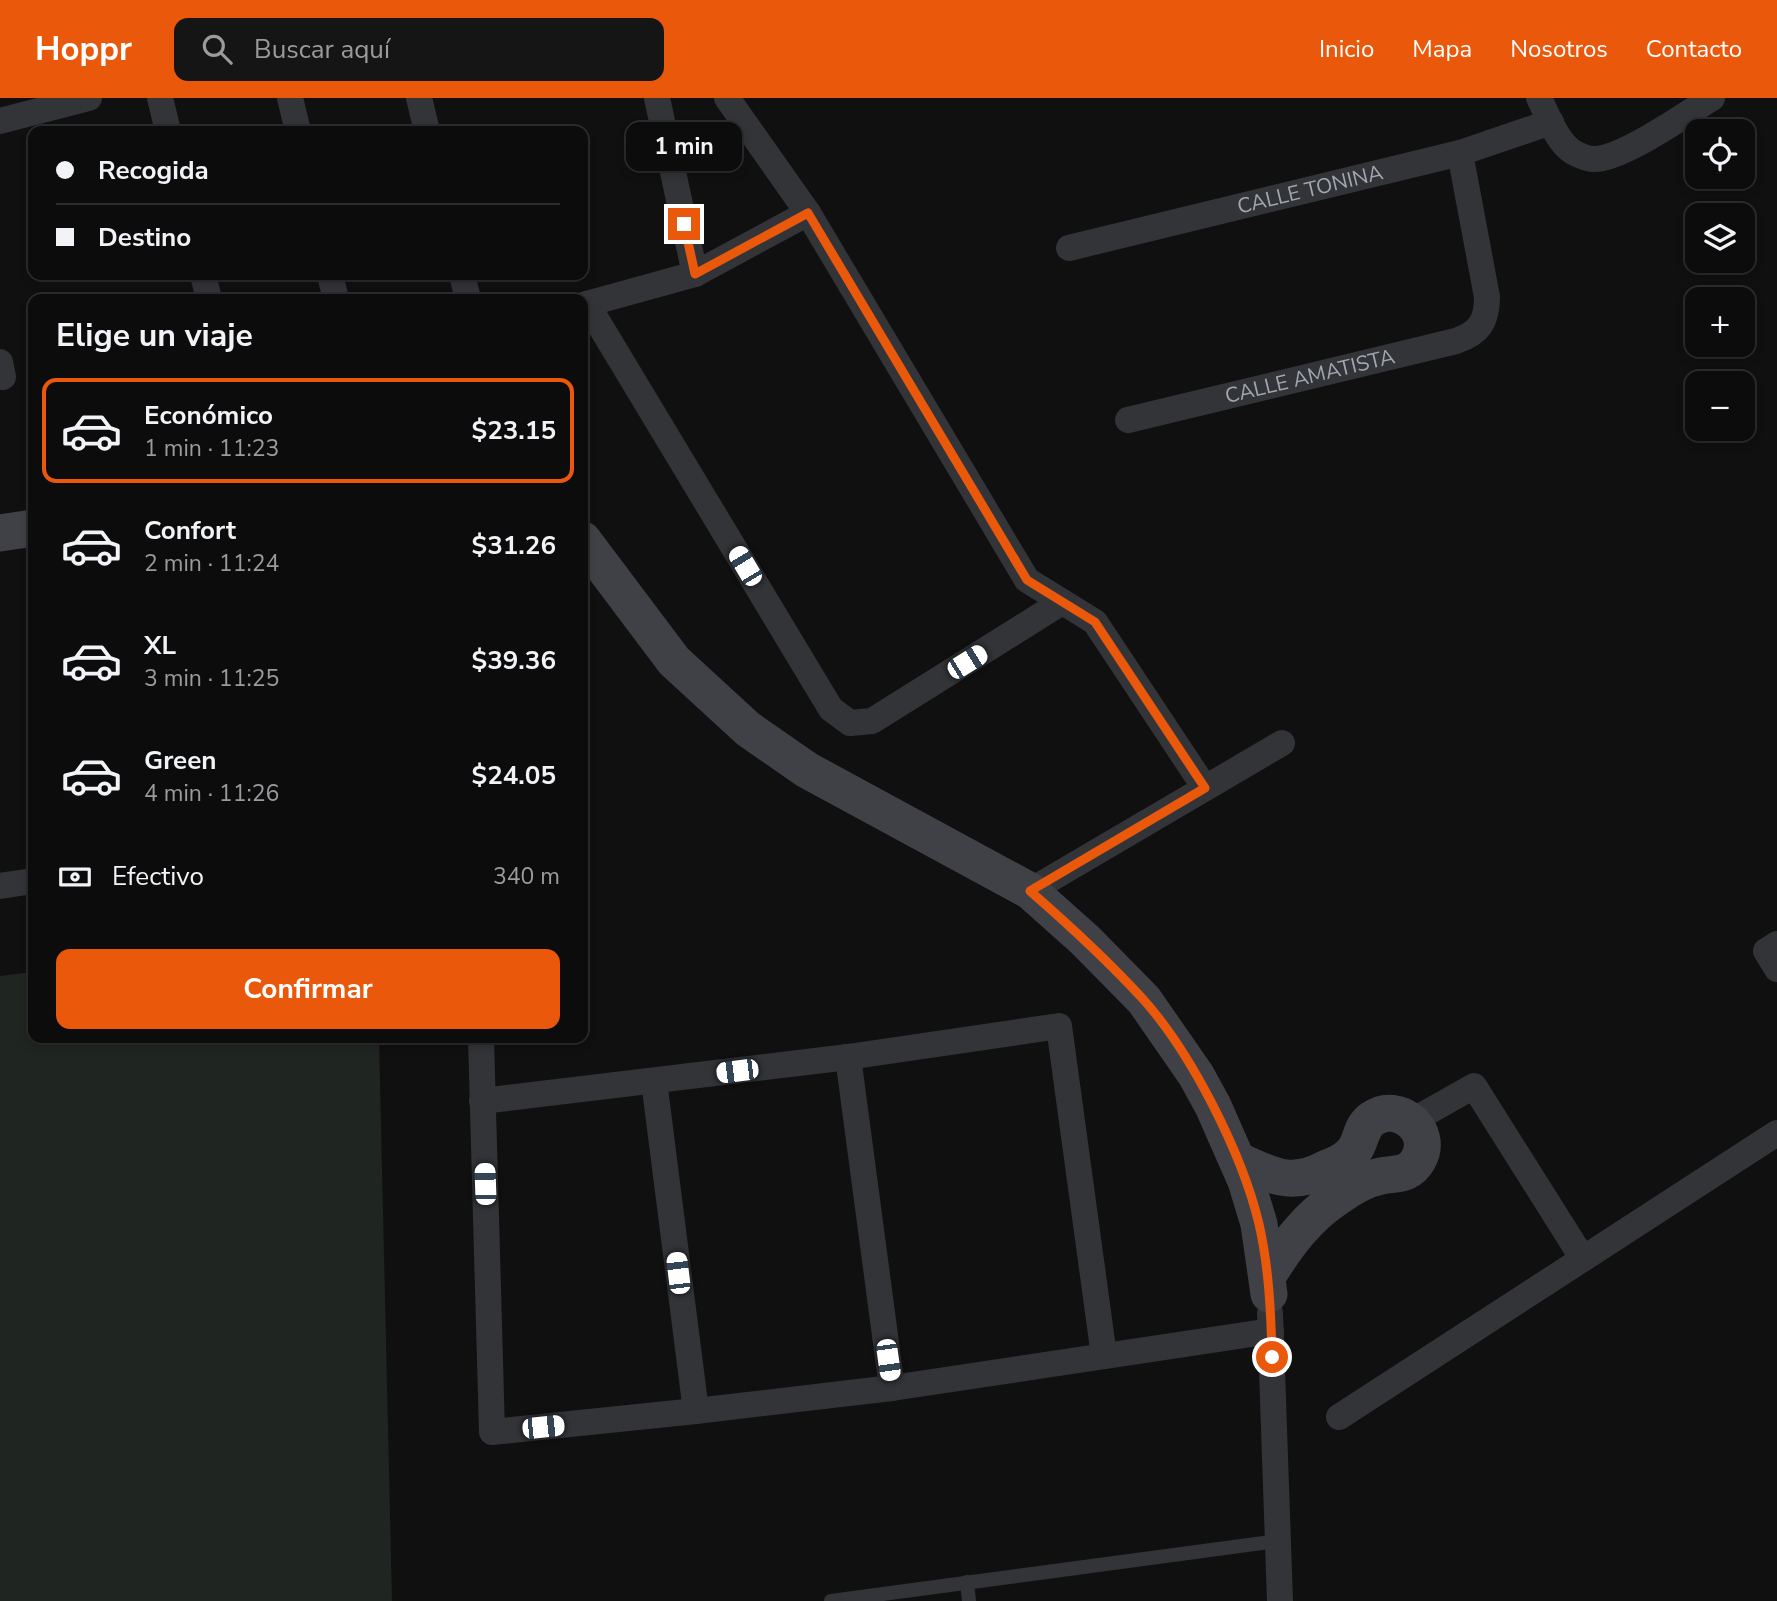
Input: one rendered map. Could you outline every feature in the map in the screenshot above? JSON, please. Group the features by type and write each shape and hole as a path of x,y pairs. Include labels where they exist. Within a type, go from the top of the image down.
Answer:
{"street":[{"path":"0,121 89,98"},
{"path":"160,98 167,126"},
{"path":"290,98 297,126"},
{"path":"419,98 426,126"},
{"path":"657,98 695,274"},
{"path":"727,98 808,213 1027,580 1095,622 1205,788"},
{"path":"1539,98 1551,122 1572,151 1593,159 1628,148 1712,98"},
{"name":"CALLE TONINA","path":"1069,248 1460,153 1551,122"},
{"name":"CALLE AMATISTA","path":"1128,420 1456,341 1479,329 1484,320 1487,297 1460,153"},
{"path":"588,304 695,274 808,213"},
{"path":"588,310 831,709 850,723 872,722 1062,603"},
{"path":"0,533 28,529"},
{"path":"588,547 674,661 748,729 807,770 1030,891 1085,940 1144,1000 1196,1075 1213,1106 1246,1181 1259,1224 1268,1285 1271,1331 1280,1601"},
{"path":"1030,891 1282,743"},
{"path":"0,886 28,882"},
{"path":"1777,944 1766,951 1777,969"},
{"path":"482,1101 848,1057 1059,1026 1104,1356"},
{"path":"481,1043 492,1432 892,1388 1271,1331"},
{"path":"848,1057 892,1388"},
{"path":"654,1081 696,1411"},
{"path":"1412,1121 1474,1086 1583,1259"},
{"path":"1237,1160 1278,1178 1312,1177 1350,1156 1359,1144 1366,1125 1373,1118 1393,1113 1412,1121 1422,1139 1422,1150 1412,1167 1404,1173 1383,1175 1359,1184 1311,1218 1289,1241 1268,1285"},
{"path":"1339,1418 1777,1133"}],"lane":[{"path":"831,1601 1278,1541"},
{"path":"967,1582 969,1601"}],"shaded area":[{"path":"28,973 28,1043 379,1043 392,1601 0,1601 0,976"}],"route":[{"path":"684,224 695,274 808,213 1027,580 1095,622 1205,788 1030,891 1085,940 1144,1000 1167,1030 1213,1106 1246,1181 1259,1224 1266,1267 1272,1357"}]}
